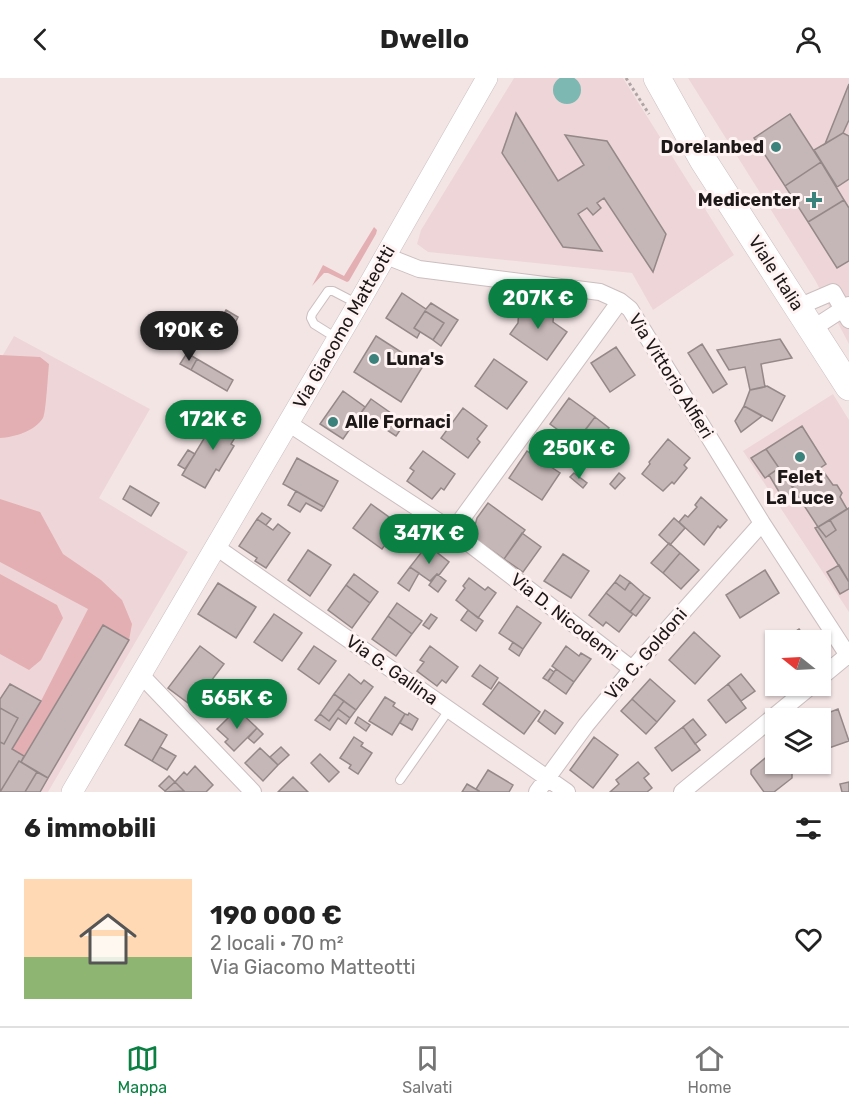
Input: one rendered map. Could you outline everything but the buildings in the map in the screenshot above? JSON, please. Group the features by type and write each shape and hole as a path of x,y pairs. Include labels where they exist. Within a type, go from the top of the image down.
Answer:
{"main road":[{"path":"643,78 703,160"},
{"path":"657,78 703,160"},
{"name":"Viale Italia","path":"703,160 849,387"}],"street":[{"name":"Via Giacomo Matteotti","path":"72,792 338,339 487,78"},
{"name":"Via Vittorio Alfieri","path":"386,256 419,269 600,292 620,301 630,309 762,523 849,656"},
{"path":"833,292 847,312 805,318 833,292"},
{"path":"453,531 620,301"},
{"name":"Via D. Nicodemi","path":"288,423 453,531 632,669"},
{"name":"Via C. Goldoni","path":"537,792 586,724 632,669 762,523"},
{"name":"Via G. Gallina","path":"216,547 567,792"},
{"path":"831,670 849,656"},
{"path":"141,675 253,792"},
{"path":"682,792 799,696"}],"lane":[{"path":"338,339 314,324 312,314 328,291 333,291 358,304"},
{"path":"400,780 449,710"}],"shaded area":[{"path":"514,78 623,78 734,255 653,310 632,273 428,252 417,244 421,230"},
{"path":"688,78 849,78 849,344 815,280"},
{"path":"374,227 377,230 376,234 349,281 324,273 312,286 323,265 344,276"},
{"path":"14,336 150,409 99,498 188,552 48,792 0,792 0,360"},
{"path":"0,355 40,357 49,364 43,418 24,432 0,438"},
{"path":"833,394 849,420 849,612 743,451"},
{"path":"0,499 40,512 63,554 101,580 122,600 132,624 129,640 103,625 24,756 12,749 41,701 88,609 0,562"},
{"path":"0,574 57,605 63,618 41,660 29,670 0,654"}],"water":[{"path":"567,76 577,80 581,90 577,100 567,104 557,100 553,90 557,80"}],"place":[{"name":"Dorelanbed","path":"776,147"},
{"name":"Medicenter","path":"814,200"},
{"name":"Luna's","path":"374,359"},
{"name":"Alle Fornaci","path":"333,422"},
{"name":"Felet La Luce","path":"800,457"}]}
